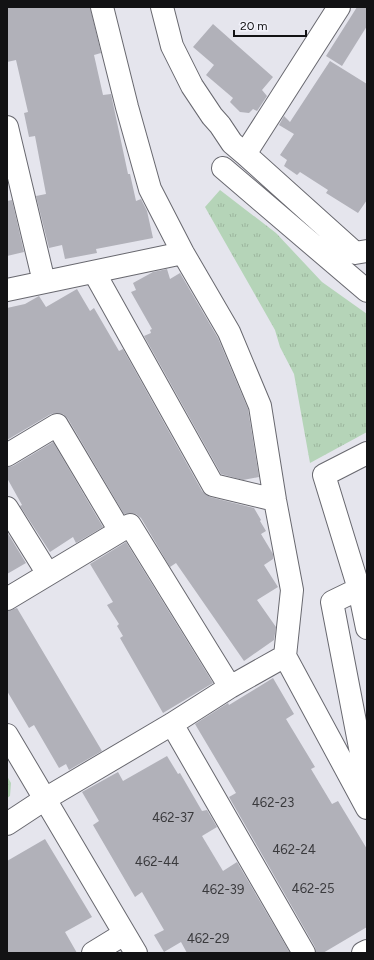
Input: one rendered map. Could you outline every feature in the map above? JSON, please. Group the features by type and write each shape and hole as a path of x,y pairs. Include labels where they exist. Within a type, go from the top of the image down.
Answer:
{"street":[{"path":"102,7 127,107 150,189 183,253 229,332 260,406 274,500 292,590 285,656 367,808"},
{"path":"162,7 172,46 192,86 228,137 354,253 367,252"},
{"path":"245,154 339,7"},
{"path":"7,127 12,167 44,282"},
{"path":"223,168 365,284"},
{"path":"7,290 183,253"},
{"path":"94,272 213,486 274,500"},
{"path":"7,455 57,425 120,531"},
{"path":"367,453 324,475 363,587 367,628"},
{"path":"7,508 48,574"},
{"path":"7,599 130,525 230,688"},
{"path":"363,587 332,602 367,784"},
{"path":"7,824 45,799 285,656"},
{"path":"172,724 304,953"},
{"path":"7,735 136,953"},
{"path":"93,953 124,934"},
{"path":"363,953 367,951"}],"green space":[{"path":"220,190 276,233 322,282 367,314 367,432 310,463 294,374 280,347 275,330 205,207"},
{"path":"7,776 11,783 10,796 7,798"}],"building":[{"path":"7,7 90,7 101,53 94,55 103,95 111,94 128,174 130,174 136,201 141,199 147,211 153,238 96,249 97,253 65,259 62,245 49,248 36,196 46,194 35,136 29,137 24,113 28,112 16,60 7,62"},
{"path":"357,7 367,7 367,26 342,66 326,56"},
{"path":"213,24 273,77 262,90 267,96 257,111 253,109 249,113 240,112 230,102 233,98 206,75 214,65 193,47"},
{"path":"330,61 367,84 367,200 358,213 326,193 328,190 300,172 297,175 284,166 287,160 280,155 294,134 279,125 284,116 290,122"},
{"path":"12,200 24,252 7,256 7,201"},
{"path":"167,269 170,279 180,273 218,338 248,409 259,477 243,480 221,474 144,336 151,333 150,330 152,329 131,292 136,290 133,283 153,272"},
{"path":"77,289 90,311 94,308 119,351 123,349 202,491 210,497 254,508 266,531 261,534 273,554 273,559 264,565 278,587 257,600 276,627 274,640 244,661 176,563 170,567 141,518 136,514 124,514 68,419 63,414 51,414 7,440 7,308 25,304 39,296 46,307"},
{"path":"53,442 103,527 76,543 73,537 50,552 20,506 22,505 7,478 7,467 13,466"},
{"path":"7,532 26,563 7,574"},
{"path":"126,542 213,683 163,713 120,638 123,636 117,626 119,624 107,605 113,602 90,564"},
{"path":"17,608 102,751 69,770 66,764 59,768 34,725 29,728 7,691 7,611"},
{"path":"273,678 294,714 286,719 315,767 311,769 332,804 338,801 367,849 367,927 323,953 316,953 315,947 229,797 236,793 195,724 228,703 229,705"},
{"path":"167,756 178,774 180,773 202,811 207,810 217,827 202,836 223,871 237,862 290,953 187,953 181,942 164,952 154,935 164,930 142,892 135,897 93,825 99,821 82,792 118,772 123,781"},
{"path":"45,839 92,917 65,932 77,953 7,953 7,861"}]}
